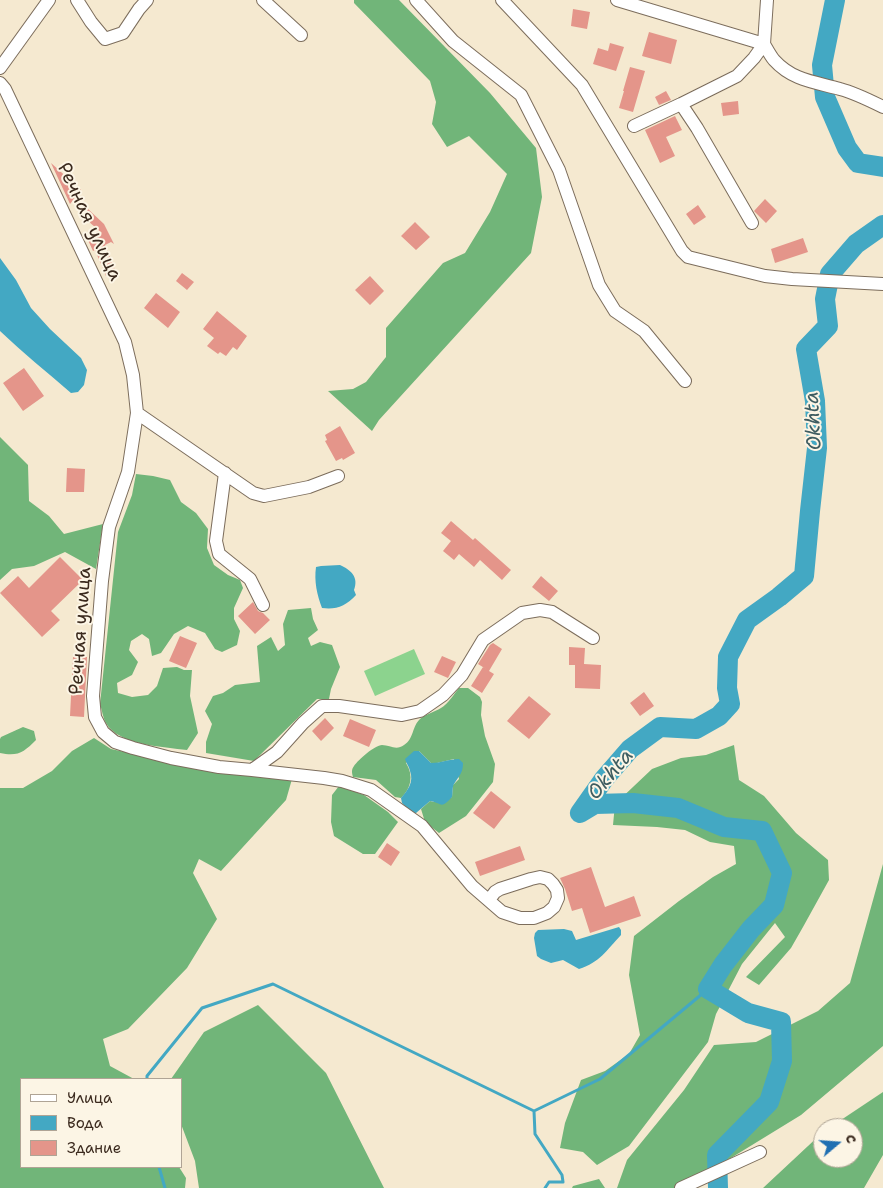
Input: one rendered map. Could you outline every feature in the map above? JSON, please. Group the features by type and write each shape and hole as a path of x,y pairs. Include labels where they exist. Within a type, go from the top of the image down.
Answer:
{"street":[{"path":"0,68 49,0"},
{"path":"76,0 105,39 124,33 147,0"},
{"path":"263,0 301,35"},
{"path":"416,0 453,41 521,95 559,170 599,285 615,311 644,331 685,381"},
{"path":"502,0 582,85 682,251 688,257 765,276 883,284"},
{"path":"634,126 737,76 764,44 766,0"},
{"path":"622,1 764,44 783,68 800,79 842,89 883,107"},
{"name":"Речная улица","path":"0,83 5,89 125,342 133,375 137,413 128,472 109,527 102,581 93,696 96,716 103,732 116,742 171,758 219,767 324,778 342,781 371,790 422,826 472,886 502,912 520,918 534,918 547,913 554,907 558,898 554,884 548,879 540,877 500,889 489,900"},
{"path":"681,104 711,151 752,223"},
{"path":"137,413 253,493 264,496 309,487 338,476"},
{"path":"225,472 216,541 219,554 250,579 263,604"},
{"path":"252,770 277,752 303,723 322,706 339,706 402,715 420,711 443,695 462,675 483,640 522,613 540,610 552,612 593,638"},
{"path":"682,1188 760,1152"}],"green space":[{"path":"354,0 399,0 490,93 536,148 542,197 531,253 379,420 372,431 328,391 353,389 366,382 386,357 386,328 443,263 465,253 490,212 507,174 469,136 447,147 432,124 436,102 430,81 354,3"},
{"path":"0,437 28,465 29,501 49,516 64,534 103,524 96,569 65,552 34,566 12,569 0,580"},
{"path":"136,474 170,480 181,502 196,513 208,529 207,548 214,565 228,575 240,580 243,588 234,608 234,619 240,631 237,645 222,652 215,649 205,633 188,626 174,634 161,653 152,656 149,639 142,634 131,641 129,650 138,662 132,675 117,683 118,693 132,697 148,695 157,686 163,668 177,667 184,670 192,670 190,696 198,733 187,750 142,744 120,736 106,723 100,704 118,532 132,495"},
{"path":"311,608 318,630 308,638 311,646 320,642 332,645 340,667 329,699 317,699 254,761 206,753 206,742 212,724 205,711 213,696 223,693 235,685 260,682 257,646 271,637 278,651 285,645 283,624 288,610"},
{"path":"414,649 425,674 375,696 364,671"},
{"path":"459,688 468,688 480,697 482,702 481,715 485,736 495,764 493,782 466,816 439,833 425,822 421,809 430,801 434,802 452,797 453,785 459,779 454,759 431,763 419,751 406,763 411,777 409,786 401,798 395,797 376,780 353,777 352,770 359,760 375,747 382,745 398,748 404,745 410,739 417,722 444,706"},
{"path":"23,727 34,731 36,740 28,748 16,754 0,753 1,737"},
{"path":"94,738 111,749 212,771 292,779 286,800 221,871 199,859 193,873 217,919 187,968 128,1029 103,1039 110,1066 132,1078 20,1078 20,1168 180,1168 186,1178 185,1188 0,1188 0,788 23,788 52,771 72,751"},
{"path":"734,745 739,780 764,796 796,833 828,860 829,880 791,948 759,985 746,977 785,937 775,923 742,964 716,1014 708,1042 629,1146 597,1165 583,1152 560,1148 565,1123 581,1080 605,1071 629,1054 640,1035 629,975 634,936 713,877 736,864 734,846 710,842 685,830 613,825 615,804 652,769 681,758 706,755"},
{"path":"339,786 364,795 388,812 398,822 375,854 363,854 334,836 331,822 332,795"},
{"path":"883,864 883,1046 801,1115 682,1188 617,1188 627,1160 684,1090 714,1045 756,1042 818,1011 850,983"},
{"path":"258,1005 326,1073 384,1188 199,1188 195,1161 182,1127 182,1078 172,1078 204,1032"},
{"path":"883,1092 883,1155 864,1188 763,1188 813,1141 813,1168 863,1168 863,1118 844,1118"},
{"path":"599,1179 605,1188 572,1188 573,1186"}],"water":[{"path":"0,258 16,280 31,308 81,358 87,370 84,385 78,392 71,393 0,331"},
{"path":"340,565 353,574 356,595 341,606 322,608 316,588 316,567"},
{"path":"414,751 419,751 431,763 459,759 463,766 453,785 452,797 448,801 441,805 430,801 416,813 411,813 402,803 401,798 411,782 410,769 405,759"},
{"path":"619,927 621,935 607,951 592,963 579,969 563,960 551,963 537,956 534,938 538,930 564,929 572,931 576,940"}],"building":[{"path":"573,9 590,12 587,29 571,26"},
{"path":"649,32 677,40 671,64 642,56"},
{"path":"610,43 624,47 616,71 593,64 598,48 608,51"},
{"path":"630,67 645,71 633,112 619,108"},
{"path":"666,91 671,100 659,105 655,97"},
{"path":"738,101 739,114 723,116 721,103"},
{"path":"675,116 682,130 666,137 675,156 660,163 645,130"},
{"path":"51,163 81,190 70,204"},
{"path":"765,199 777,211 766,223 754,211"},
{"path":"698,205 706,217 694,225 686,214"},
{"path":"88,209 104,224 114,244 111,242 105,245 116,272 106,276 95,250 93,251 88,240 102,233 82,216"},
{"path":"415,222 430,237 416,250 401,236"},
{"path":"803,238 808,252 775,263 771,249"},
{"path":"182,273 194,282 187,290 176,281"},
{"path":"370,276 384,291 370,305 355,290"},
{"path":"156,293 180,312 168,328 144,308"},
{"path":"217,311 247,336 237,350 233,347 226,356 220,352 218,354 207,346 214,338 203,329"},
{"path":"24,368 44,396 23,411 3,383"},
{"path":"340,426 355,453 343,460 342,458 336,461 325,441 327,440 325,435"},
{"path":"67,468 85,469 84,492 66,492"},
{"path":"451,521 473,540 475,538 511,570 502,580 480,560 474,567 459,554 454,560 443,551 451,541 441,533"},
{"path":"60,557 83,580 51,611 60,620 42,637 0,593 18,576 29,588"},
{"path":"541,576 558,591 549,601 532,587"},
{"path":"253,602 258,611 270,620 255,634 238,616"},
{"path":"180,636 197,643 186,668 169,661"},
{"path":"493,643 502,649 489,671 494,674 482,693 471,686 483,667 478,664 490,645"},
{"path":"569,647 585,648 584,664 601,665 600,689 575,688 575,665 569,665"},
{"path":"442,656 456,662 448,678 434,672"},
{"path":"73,657 87,657 84,717 70,716"},
{"path":"644,692 654,706 640,716 630,703"},
{"path":"529,696 551,714 529,739 507,721"},
{"path":"325,718 334,728 321,741 312,731"},
{"path":"350,719 376,730 369,747 343,736"},
{"path":"491,791 511,807 494,829 473,813"},
{"path":"387,843 400,852 391,866 378,857"},
{"path":"520,846 525,860 480,876 475,862"},
{"path":"591,867 605,907 634,896 641,916 590,933 582,908 572,911 560,878"}],"waterway":[{"name":"Okhta","path":"835,0 822,65 825,97 847,148 858,163 883,167"},
{"name":"Okhta","path":"718,1188 717,1155 769,1102 782,1061 781,1022 748,1013 708,989 723,965 751,929 774,905 782,873 762,831 724,827 678,808 633,803 595,804 580,813 604,779 630,749 660,727 696,729 719,716 730,704 727,688 728,657 747,620 804,576 817,448 815,401 806,349 828,326 825,299 830,274 856,244 883,225"},
{"path":"147,1078 202,1008 273,984 534,1111 600,1079 708,989"},
{"path":"534,1111 535,1134 562,1175 563,1182 549,1182 545,1188"},
{"path":"159,1168 165,1188"}]}
